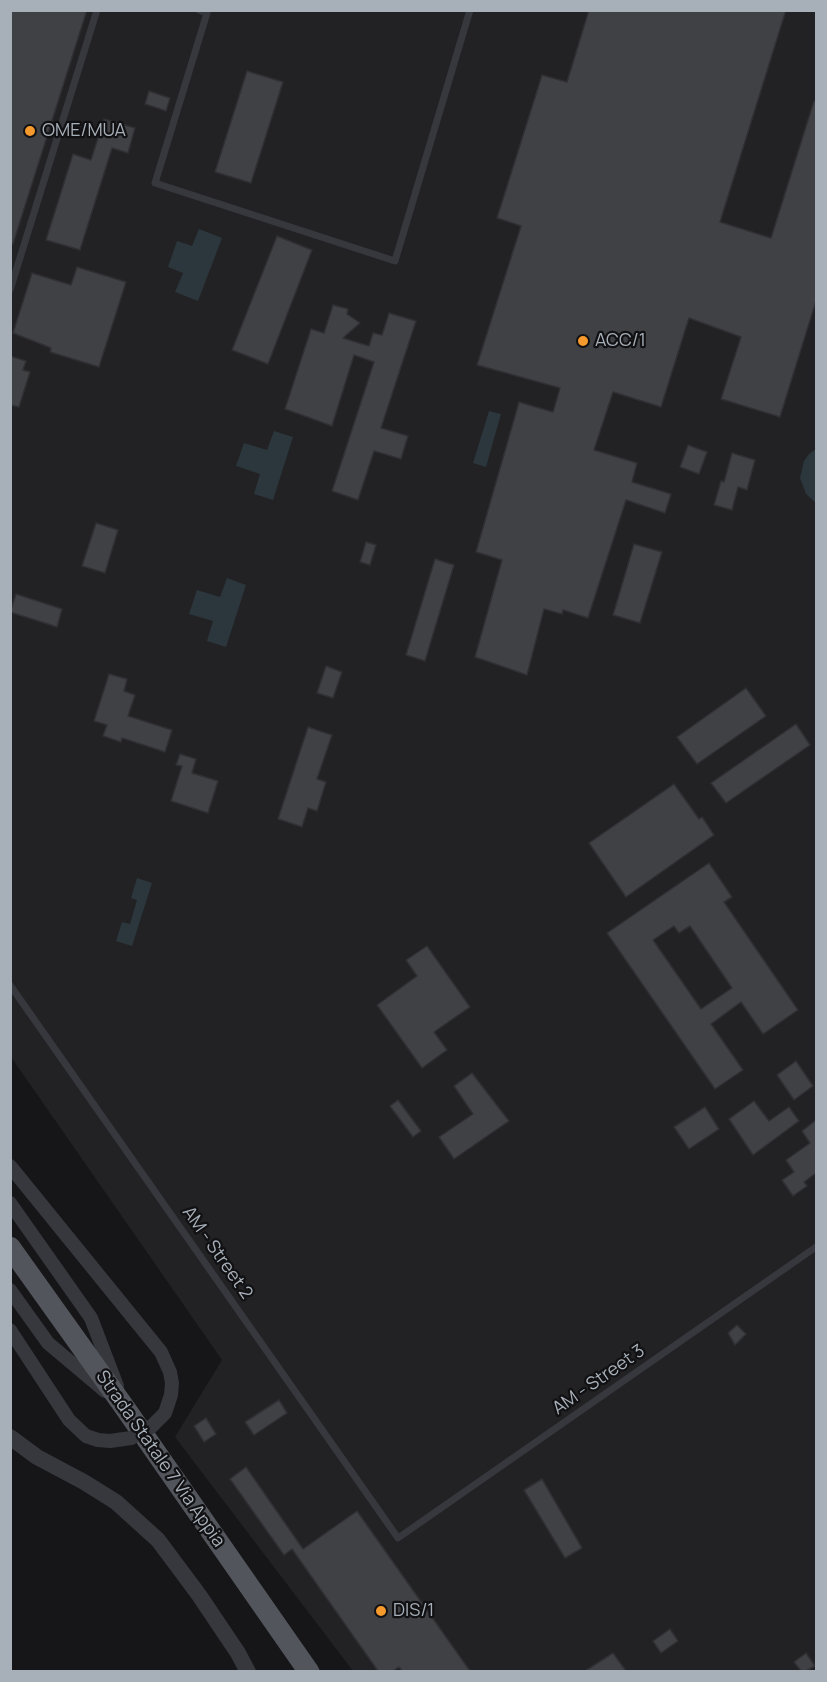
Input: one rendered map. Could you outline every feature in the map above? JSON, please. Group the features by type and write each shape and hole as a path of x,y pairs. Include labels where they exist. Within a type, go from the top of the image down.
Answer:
{"main road":[{"name":"Strada Statale 7 Via Appia","path":"10,1247 309,1671"}],"street":[{"path":"10,1166 161,1352 171,1372 172,1383 165,1413 151,1427 131,1438 110,1442 87,1436 69,1420 10,1330"},
{"path":"10,1203 91,1318 125,1408"},
{"path":"10,1290 48,1343 125,1408"},
{"path":"10,1437 37,1457 116,1502 158,1540 199,1595 248,1671"}],"lane":[{"path":"10,290 97,10"},
{"path":"199,10 207,13 155,183 395,261 470,10"},
{"name":"AM - Street 2","path":"10,985 398,1538"},
{"name":"AM - Street 3","path":"398,1538 816,1247"}],"shaded area":[{"path":"10,11 816,11 816,1671 353,1671 175,1437 222,1360 11,1057"},
{"path":"199,229 222,238 198,301 175,292 183,273 168,267 177,241 192,246"},
{"path":"489,411 501,414 486,467 473,463"},
{"path":"274,431 293,437 273,500 254,494 260,474 236,466 244,443 267,450"},
{"path":"816,449 816,503 806,494 800,478 804,461"},
{"path":"227,578 246,585 226,647 207,641 213,621 189,614 197,590 220,597"},
{"path":"137,878 152,883 132,946 116,941 122,922 130,924 137,900 131,898"}],"building":[{"name":"OME/MUA","path":"10,10 87,10 13,244 10,243"},
{"name":"ACC/1","path":"589,10 786,10 720,222 771,238 814,101 816,102 816,301 780,417 721,399 741,337 689,318 661,407 613,392 594,450 637,463 632,482 671,494 665,513 626,500 588,618 563,610 562,614 544,609 527,675 475,657 502,560 476,552 519,402 553,412 560,388 477,365 521,226 497,218 542,75 567,82"},
{"path":"247,71 283,82 251,183 215,172"},
{"path":"149,91 170,98 166,111 145,104"},
{"path":"104,119 135,128 128,153 112,148 80,250 46,240 73,154 91,160"},
{"path":"277,236 312,250 268,364 232,350"},
{"path":"77,267 126,282 99,367 50,352 51,348 13,333 32,273 71,285"},
{"path":"333,305 348,309 347,314 360,323 343,338 369,346 373,333 382,335 389,313 416,321 381,428 408,436 401,459 374,451 358,500 332,491 374,362 354,355 332,426 285,409 311,329 324,333"},
{"path":"10,356 26,361 23,370 30,372 19,407 10,405"},
{"path":"688,445 707,452 699,474 680,467"},
{"path":"732,453 755,460 747,490 738,487 732,510 714,505 721,481 724,482"},
{"path":"96,523 118,530 105,573 82,566"},
{"path":"366,542 376,545 370,565 360,562"},
{"path":"634,544 662,552 640,623 613,615"},
{"path":"435,559 454,565 425,661 406,655"},
{"path":"16,594 62,609 57,627 10,612"},
{"path":"326,666 342,672 333,698 317,693"},
{"path":"109,674 127,679 124,691 135,695 128,716 172,730 165,752 122,738 121,742 103,736 107,725 94,721"},
{"path":"746,688 766,716 697,764 677,737"},
{"path":"796,724 810,745 726,803 711,783"},
{"path":"308,727 332,735 317,779 326,782 317,811 308,808 302,827 278,819"},
{"path":"180,754 196,759 192,773 218,781 208,813 171,801 182,766 176,765"},
{"path":"674,784 699,819 702,817 714,835 626,897 589,843"},
{"path":"709,863 732,897 724,902 798,1010 763,1034 741,1002 711,1024 743,1070 715,1089 607,933","holes":["674,926 679,933 690,926 732,988 701,1009 653,940"]},
{"path":"427,946 470,1007 434,1032 447,1050 422,1068 377,1005 417,976 406,960"},
{"path":"796,1061 813,1086 794,1100 777,1075"},
{"path":"472,1073 509,1121 454,1159 439,1137 473,1114 454,1086"},
{"path":"398,1100 421,1131 413,1137 390,1106"},
{"path":"754,1101 769,1121 789,1107 799,1121 753,1155 729,1119"},
{"path":"705,1107 719,1129 689,1149 674,1127"},
{"path":"816,1120 816,1173 804,1182 807,1186 793,1196 782,1180 794,1172 786,1160 810,1143 802,1131"},
{"path":"737,1325 746,1334 735,1345 728,1333"},
{"path":"279,1400 287,1413 254,1435 245,1422"},
{"path":"206,1418 216,1434 204,1442 194,1426"},
{"name":"DIS/1","path":"246,1467 303,1549 357,1511 470,1671 402,1671 399,1667 393,1671 378,1671 292,1549 284,1555 230,1479"},
{"path":"542,1479 582,1548 565,1558 524,1490"},
{"path":"670,1629 678,1641 661,1653 653,1641"},
{"path":"613,1653 626,1671 585,1671"},
{"path":"806,1653 815,1666 801,1671 794,1662"}],"place":[{"name":"OME/MUA","path":"30,131"},
{"name":"ACC/1","path":"583,341"},
{"name":"DIS/1","path":"381,1611"}]}
